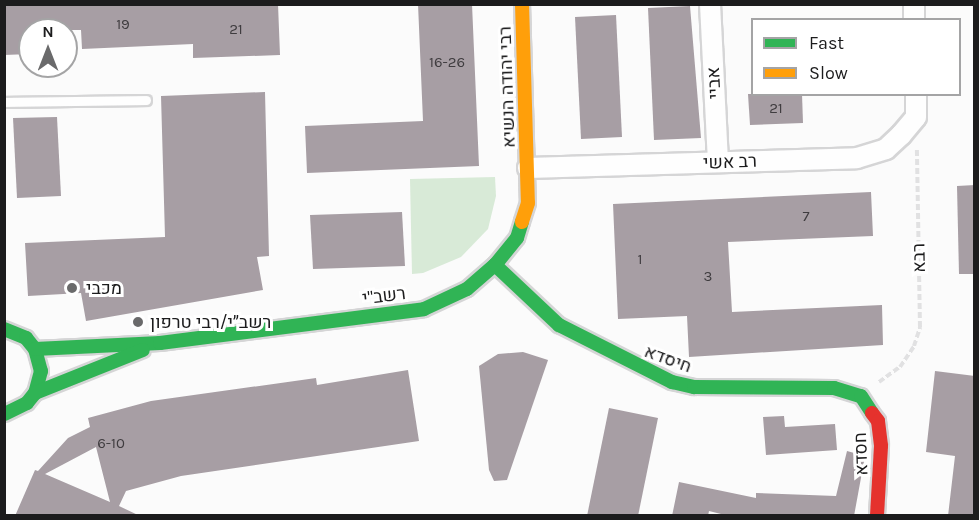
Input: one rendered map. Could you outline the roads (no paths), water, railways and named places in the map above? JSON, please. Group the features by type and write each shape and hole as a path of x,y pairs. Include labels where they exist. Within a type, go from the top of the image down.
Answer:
{"street":[{"name":"רבי יהודה הנשיא","path":"522,4 528,168"},
{"name":"אביי","path":"710,4 718,162"},
{"name":"רב אשי","path":"528,168 857,158 886,149 916,117 916,96"},
{"name":"רשב\"י","path":"35,349 160,343 424,309 467,289 495,265 517,238 528,203 528,168"},
{"name":"חיסדא","path":"495,265 559,325 644,371 672,382 694,387 806,385 834,388 861,396"},
{"path":"4,328 26,338 35,349 41,371 35,393"},
{"name":"רשב\"י","path":"5,414 17,410 35,393 160,343"},
{"name":"חסדא","path":"861,396 878,421 881,446 877,516"}],"lane":[{"path":"4,102 146,100"}],"place":[{"name":"מכבי","path":"72,288"},
{"name":"רשב״י/רבי טרפון","path":"138,322"}]}
